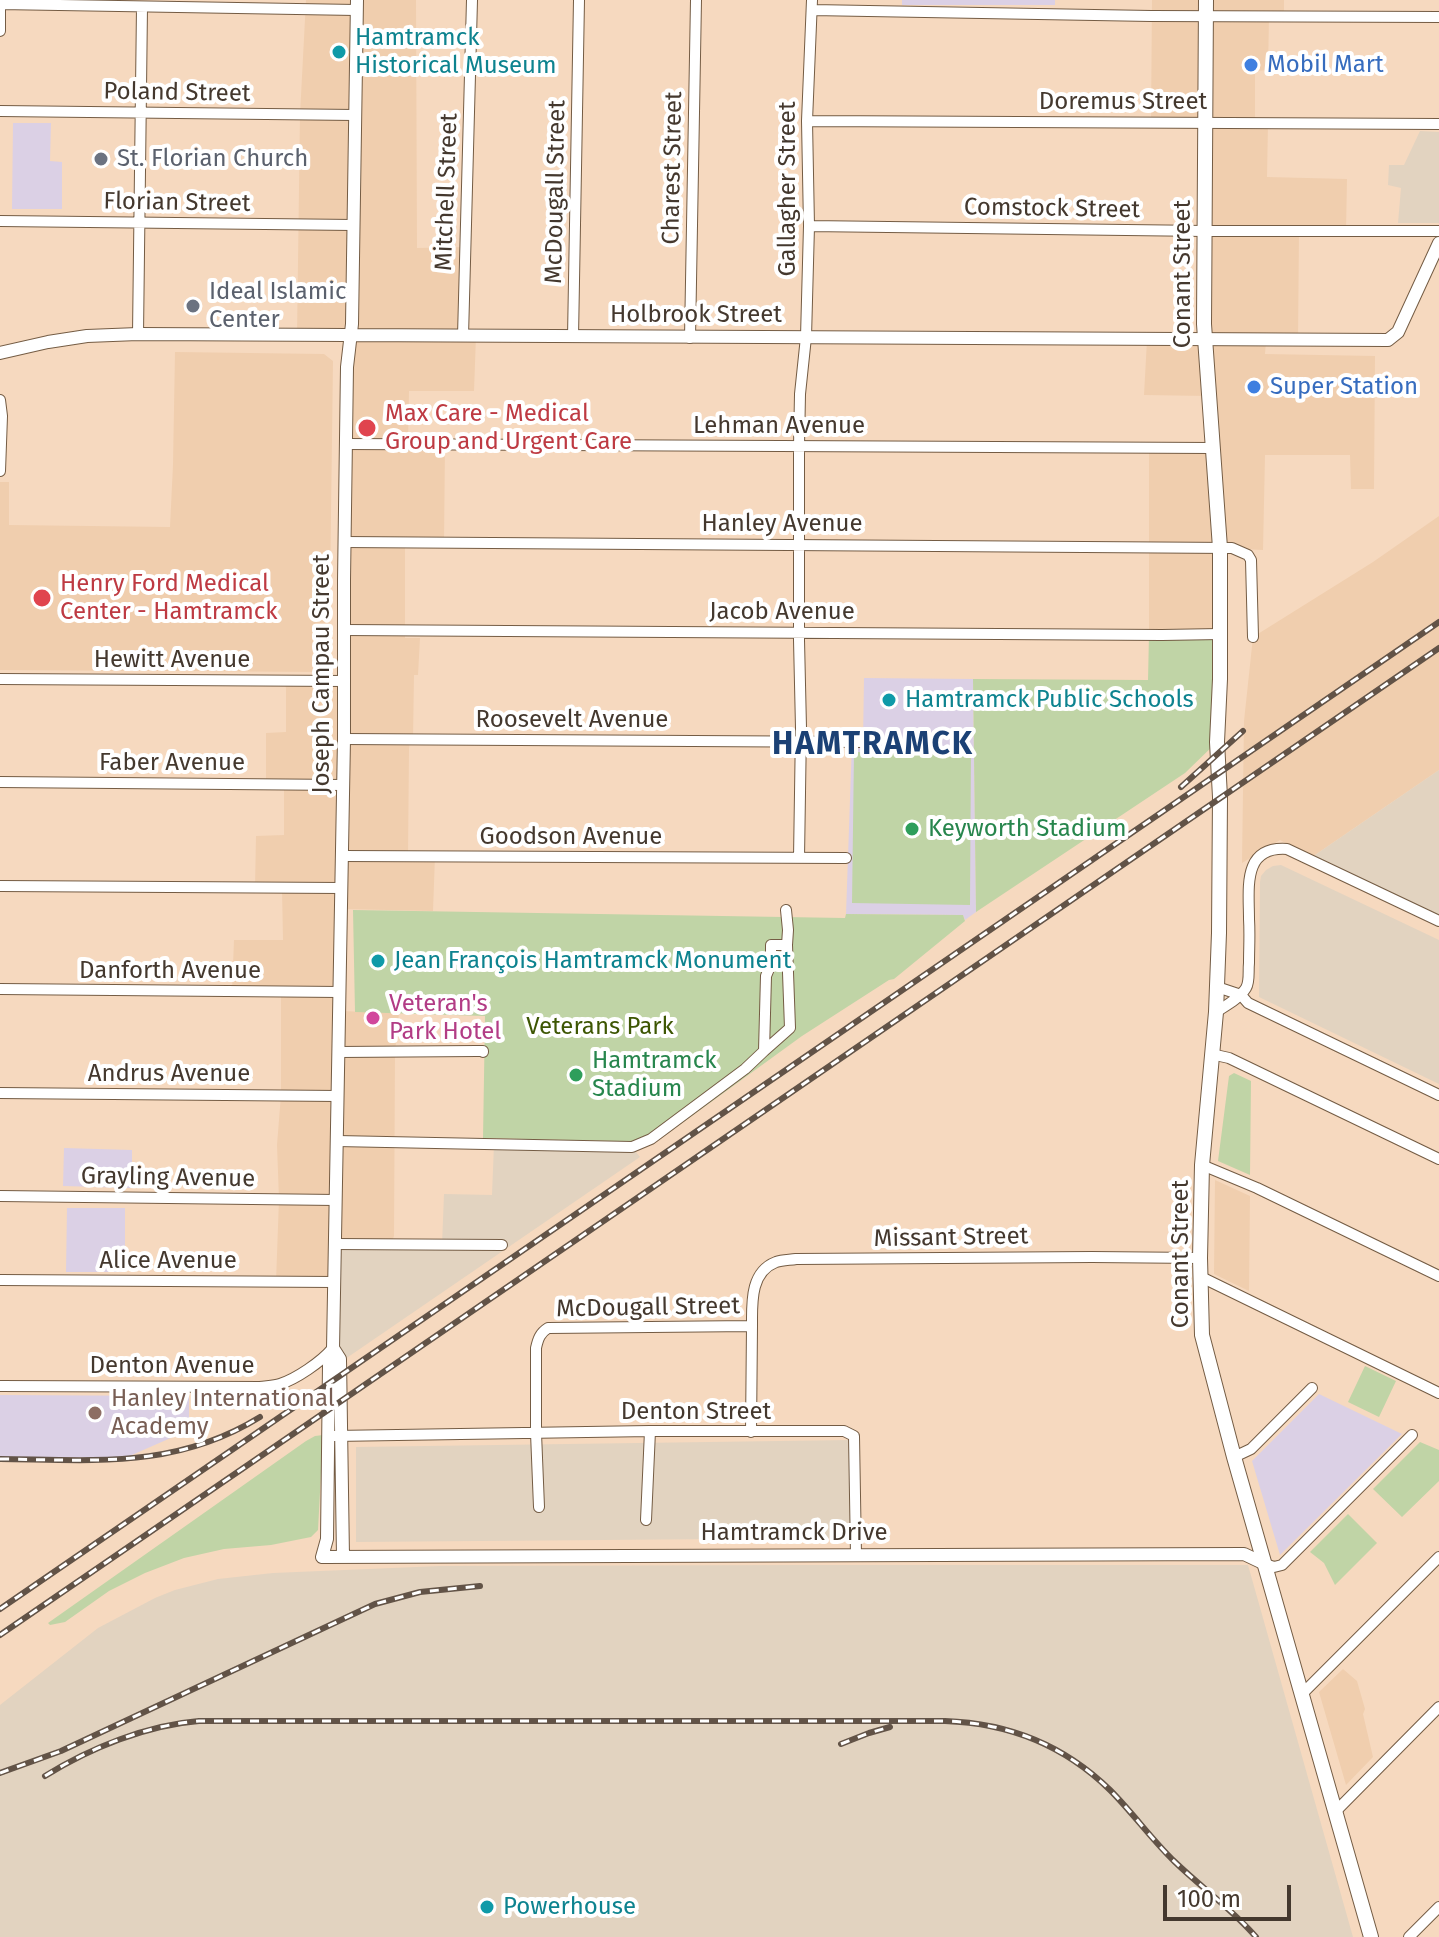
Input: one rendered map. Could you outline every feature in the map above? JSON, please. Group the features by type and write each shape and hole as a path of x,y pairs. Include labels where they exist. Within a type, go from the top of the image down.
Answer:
{"main road":[{"name":"Conant Street","path":"1206,0 1205,341 1220,548 1217,742 1220,797 1216,1012 1202,1165 1202,1335 1371,1937"}],"street":[{"name":"Mitchell Street","path":"463,336 472,0"},
{"name":"McDougall Street","path":"573,337 579,0"},
{"name":"Charest Street","path":"690,338 696,0"},
{"path":"0,31 0,3 142,7 356,5"},
{"name":"Joseph Campau Street","path":"322,1557 327,1539 340,1359 333,1348 345,681 344,542 347,367 352,336 356,5"},
{"path":"812,5 1206,16 1439,17"},
{"name":"Gallagher Street","path":"799,858 799,446 806,337 809,226 807,121 812,5"},
{"path":"138,334 142,7"},
{"name":"Poland Street","path":"0,111 355,115"},
{"name":"Doremus Street","path":"807,121 1439,124"},
{"name":"Florian Street","path":"0,221 353,225"},
{"name":"Comstock Street","path":"809,226 1439,231"},
{"name":"Holbrook Street","path":"0,353 87,336 138,334 1388,340 1398,332 1439,243"},
{"path":"0,400 0,471"},
{"name":"Lehman Avenue","path":"346,444 1213,448"},
{"name":"Hanley Avenue","path":"344,542 1220,548"},
{"path":"1220,548 1236,549 1251,560 1253,637"},
{"name":"Jacob Avenue","path":"344,630 1220,634"},
{"name":"Hewitt Avenue","path":"0,679 345,681"},
{"name":"Roosevelt Avenue","path":"344,739 867,742"},
{"name":"Faber Avenue","path":"0,782 343,785"},
{"path":"1216,1012 1241,995 1248,983 1249,875 1265,853 1287,849 1439,921"},
{"name":"Goodson Avenue","path":"342,856 846,858"},
{"path":"0,886 342,888"},
{"path":"337,1141 632,1147 651,1139 745,1069 790,1028 786,910"},
{"path":"764,1051 766,976 771,964 771,945 787,945"},
{"path":"1217,987 1241,995 1248,1003 1439,1095"},
{"name":"Danforth Avenue","path":"0,989 340,992"},
{"path":"339,1052 481,1051"},
{"path":"1211,1054 1229,1058 1439,1159"},
{"name":"Andrus Avenue","path":"0,1093 338,1096"},
{"path":"1202,1165 1259,1189 1439,1276"},
{"name":"Grayling Avenue","path":"0,1196 336,1200"},
{"path":"336,1244 502,1245"},
{"name":"Missant Street","path":"752,1326 753,1289 763,1271 775,1262 796,1259 1200,1258"},
{"path":"1201,1277 1439,1393"},
{"name":"Alice Avenue","path":"0,1280 335,1282"},
{"name":"McDougall Street","path":"536,1433 536,1348 539,1337 548,1328 752,1326 751,1432"},
{"name":"Denton Avenue","path":"0,1386 260,1387 294,1378 333,1348"},
{"path":"1234,1457 1251,1449 1312,1388"},
{"path":"646,1520 650,1431"},
{"name":"Denton Street","path":"536,1433 844,1431 854,1436 856,1555"},
{"path":"335,1436 536,1433 539,1507"},
{"path":"1265,1564 1274,1567 1282,1565 1412,1435"},
{"name":"Joseph Campau Street","path":"335,1436 343,1557"},
{"name":"Hamtramck Drive","path":"322,1557 1244,1554 1265,1564"},
{"path":"1302,1694 1439,1557"},
{"path":"1336,1811 1439,1707"},
{"path":"1409,1937 1439,1907"}],"shaded area":[{"path":"306,0 416,0 417,248 466,247 463,336 476,336 474,391 409,391 408,444 445,445 444,542 405,543 405,638 420,638 418,675 414,675 413,739 410,740 409,749 408,855 435,856 433,911 342,909 340,1011 399,1013 395,1053 394,1236 391,1244 335,1282 276,1282 281,992 232,991 234,940 283,940 282,888 255,888 256,836 284,835 284,785 266,784 266,733 286,732 285,680 344,681 352,336 297,336 300,115"},
{"path":"902,0 1055,0 1055,5 902,5"},
{"path":"1152,0 1284,0 1284,16 1269,17 1268,70 1255,71 1255,123 1268,123 1267,177 1347,179 1346,231 1299,231 1298,341 1266,341 1265,354 1375,356 1374,489 1351,489 1350,455 1265,455 1263,550 1220,548 1220,634 1149,635 1149,447 1212,448 1208,396 1144,395 1147,340 1204,341 1205,123 1151,123"},
{"path":"13,123 51,123 50,161 62,162 62,209 12,209"},
{"path":"1420,131 1439,132 1439,223 1398,223 1401,188 1388,185 1389,165 1404,165"},
{"path":"175,352 324,354 333,361 329,668 324,672 0,670 0,482 9,482 9,525 170,527"},
{"path":"1439,516 1439,770 1312,857 1280,840 1242,863 1244,721 1253,637 1373,562"},
{"name":"Keyworth Stadium","path":"864,678 973,679 976,912 965,920 963,915 846,914 852,742 863,741"},
{"path":"1439,770 1439,915 1312,857"},
{"path":"1281,865 1439,940 1439,1084 1259,997 1261,876 1273,866"},
{"path":"494,1144 632,1147 640,1157 332,1368 336,1244 442,1245 444,1194 492,1195"},
{"path":"64,1148 132,1150 132,1188 63,1186"},
{"path":"1215,1180 1250,1196 1249,1291 1214,1274"},
{"path":"67,1208 125,1208 125,1272 66,1272"},
{"path":"1319,1394 1402,1434 1280,1555 1252,1461"},
{"name":"Hanley International Academy","path":"0,1395 189,1396 189,1430 125,1458 0,1457"},
{"path":"850,1440 850,1538 356,1542 356,1447"},
{"path":"1248,1565 1353,1937 0,1937 0,1705 98,1628 175,1590 218,1579 273,1573 440,1566"},
{"path":"1343,1669 1357,1681 1373,1757 1346,1785 1319,1692"}],"green space":[{"path":"1220,634 1217,742 1185,773 976,912 973,679 1148,680 1149,635"},
{"name":"Keyworth Stadium","path":"854,752 971,754 970,905 852,903"},
{"name":"Veterans Park","path":"353,910 845,918 846,914 963,915 965,921 894,979 802,1036 656,1142 483,1138 485,1016 355,1012"},
{"path":"1234,1073 1251,1081 1250,1175 1218,1161 1229,1076"},
{"path":"1365,1366 1396,1381 1379,1417 1348,1402"},
{"path":"323,1435 318,1530 311,1537 184,1558 109,1591 65,1622 48,1623 306,1441"},
{"path":"1420,1442 1439,1450 1439,1481 1402,1517 1373,1489"},
{"path":"1348,1514 1377,1543 1335,1585 1324,1563 1310,1552"}],"railway":[{"path":"0,1609 1439,622"},
{"path":"0,1635 1439,648"},
{"path":"1181,787 1243,731"},
{"path":"0,1459 101,1460 166,1453 229,1434 260,1417"},
{"path":"0,1773 61,1751 375,1604 420,1592 480,1586"},
{"path":"45,1776 119,1740 159,1727 199,1721 945,1721 991,1726 1034,1739 1092,1774 1175,1862 1256,1937"},
{"path":"841,1744 890,1727"}],"place":[{"name":"Hamtramck Historical Museum","path":"339,52"},
{"name":"Mobil Mart","path":"1251,65"},
{"name":"St. Florian Church","path":"101,159"},
{"name":"Ideal Islamic Center","path":"193,306"},
{"name":"Super Station","path":"1254,387"},
{"name":"Max Care - Medical Group and Urgent Care","path":"367,428"},
{"name":"Henry Ford Medical Center - Hamtramck","path":"42,598"},
{"name":"Hamtramck Public Schools","path":"889,700"},
{"name":"Keyworth Stadium","path":"912,829"},
{"name":"Jean François Hamtramck Monument","path":"378,961"},
{"name":"Veteran's Park Hotel","path":"373,1018"},
{"name":"Hamtramck Stadium","path":"576,1075"},
{"name":"Hanley International Academy","path":"95,1413"},
{"name":"Powerhouse","path":"487,1907"}],"district":[{"name":"HAMTRAMCK","path":"873,745"}]}
